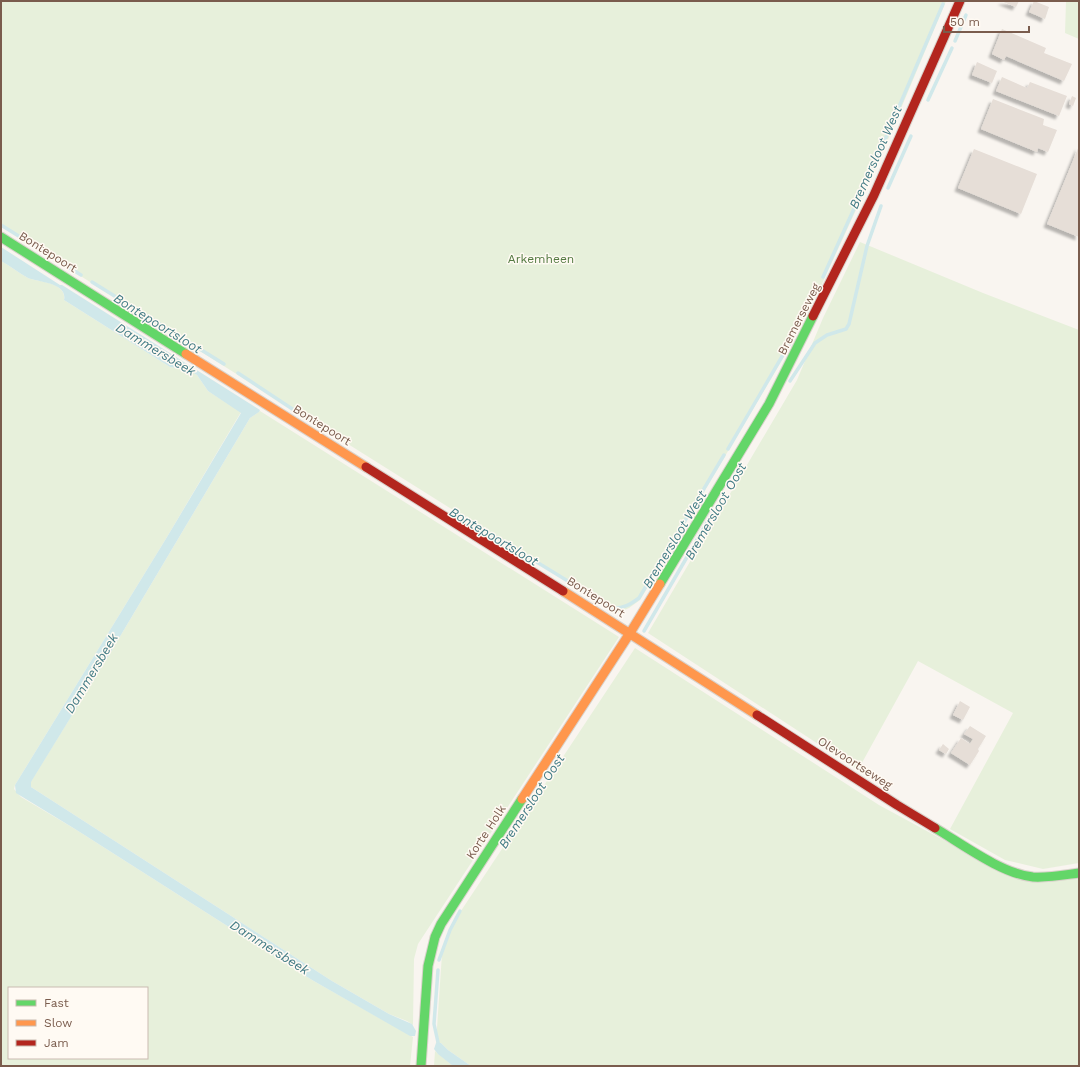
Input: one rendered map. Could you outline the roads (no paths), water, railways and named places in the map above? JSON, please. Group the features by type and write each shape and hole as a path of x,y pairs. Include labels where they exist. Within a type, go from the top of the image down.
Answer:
{"street":[{"name":"Bremerseweg","path":"630,633 769,404 874,195 960,1"},
{"name":"Bontepoort","path":"1,237 630,633"},
{"name":"Olevoortseweg","path":"630,633 897,805 995,864 1013,873 1033,877 1052,877 1079,873"},
{"name":"Korte Holk","path":"421,1066 428,966 435,937 441,924 630,633"}],"water":[{"name":"Dammersbeek","path":"1,247 260,410 250,418 109,655 31,782 31,787 332,981 389,1014 412,1024 416,1031 415,1036 410,1036 312,980 16,793 15,785 241,413 208,391 197,375 185,369 170,367 64,300 64,294 57,287 28,278 1,261"},
{"path":"436,1043 441,1043 448,1050 471,1066 453,1066 434,1049"}],"waterway":[{"name":"Bremersloot West","path":"823,277 877,158 943,4"},
{"name":"Bremersloot Oost","path":"955,41 966,15"},
{"name":"Bremersloot Oost","path":"928,100 952,48"},
{"name":"Bremersloot Oost","path":"888,188 911,136"},
{"name":"Bremersloot Oost","path":"790,381 815,343 827,335 846,329 849,324 867,246 881,206"},
{"name":"Bontepoortsloot","path":"1,225 81,275"},
{"name":"Bontepoortsloot","path":"92,282 224,364"},
{"name":"Bremersloot West","path":"728,449 794,336"},
{"name":"Bontepoortsloot","path":"238,373 309,420"},
{"name":"Bremersloot West","path":"458,514 612,608 620,608 639,598 724,455"},
{"name":"Bremersloot Oost","path":"644,631 712,514"},
{"name":"Bremersloot Oost","path":"439,960 450,930 460,911"},
{"name":"Bremersloot Oost","path":"438,970 434,1024 439,1047"}],"park label":[{"name":"Arkemheen","path":"541,259"}]}
